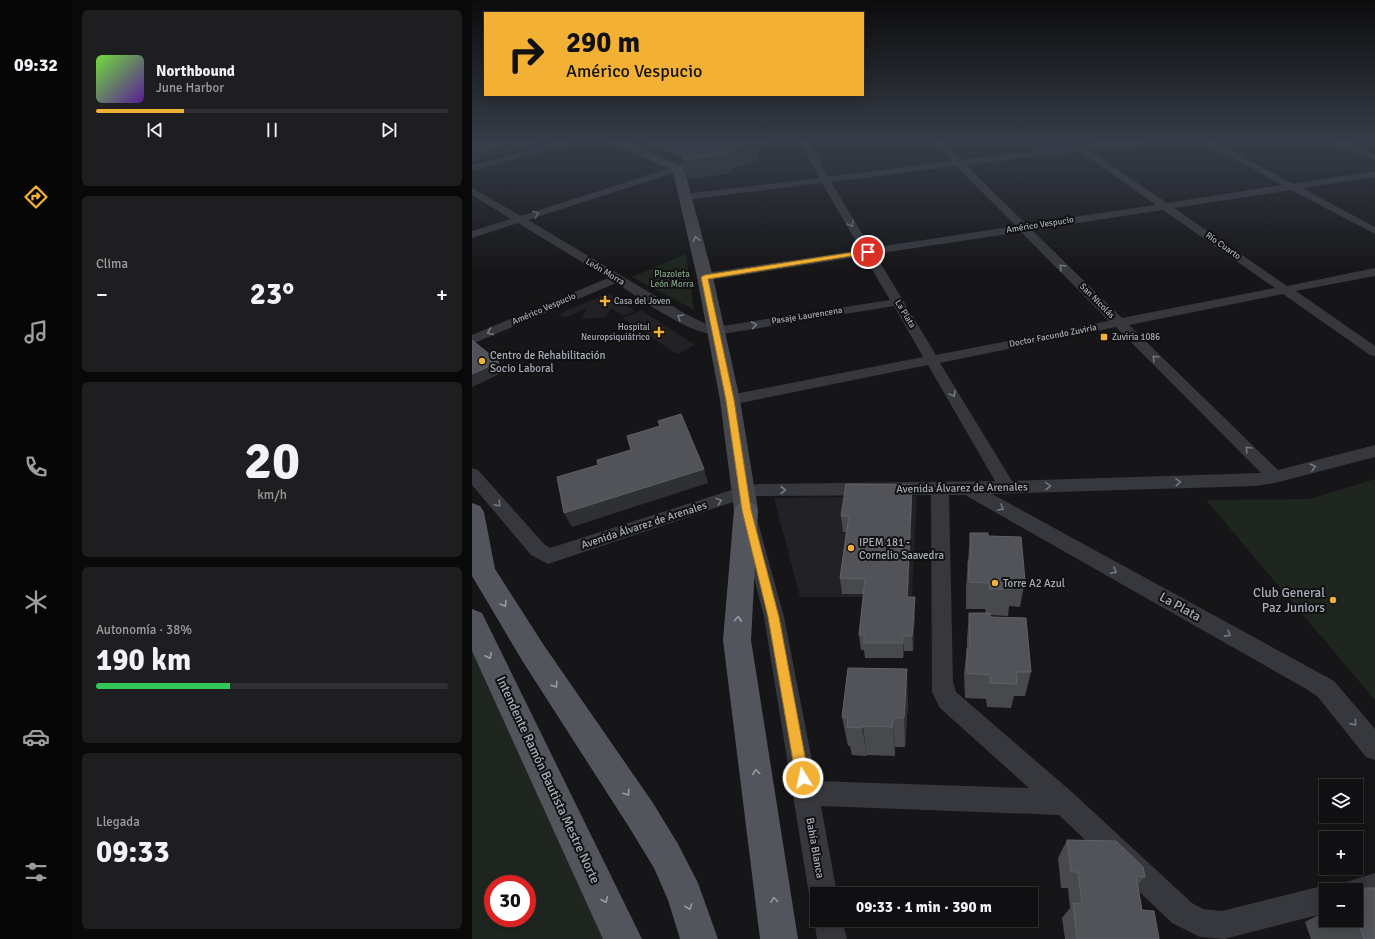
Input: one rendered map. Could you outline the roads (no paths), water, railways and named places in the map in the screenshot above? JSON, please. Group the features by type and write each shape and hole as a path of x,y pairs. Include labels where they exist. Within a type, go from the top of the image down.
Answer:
{"main road":[{"path":"745,501 737,640 779,939"},
{"path":"472,512 478,566 533,653 642,815 666,856 685,896 700,939"},
{"name":"Intendente Ramón Bautista Mestre Norte","path":"472,621 623,939"}],"street":[{"path":"472,235 626,185"},
{"name":"Bahía Blanca","path":"682,185 705,277 730,400 745,501 774,617 822,887"},
{"path":"686,197 786,185"},
{"name":"La Plata","path":"828,185 1007,487"},
{"name":"San Nicolás","path":"980,185 1275,476"},
{"name":"Río Cuarto","path":"1135,185 1375,352"},
{"name":"Américo Vespucio","path":"705,277 1300,185"},
{"path":"1292,186 1375,231"},
{"name":"León Morra","path":"472,191 689,322 707,330 716,331"},
{"name":"Doctor Facundo Zuviría","path":"730,400 933,361 1375,272"},
{"name":"Américo Vespucio","path":"472,340 616,279"},
{"name":"Pasaje Laurencena","path":"716,331 898,302"},
{"name":"Avenida Álvarez de Arenales","path":"472,474 538,550 548,556 745,501 759,490 940,489 1255,480 1375,451"},
{"name":"La Plata","path":"967,488 1316,682 1333,697 1375,748"},
{"path":"940,489 942,682 943,692 948,700 1064,802 1182,913 1200,922 1222,925 1319,901"},
{"path":"805,793 1064,802"},
{"path":"1363,890 1375,887"},
{"path":"829,927 832,939"}],"place":[{"name":"Casa del Joven","path":"605,301"},
{"name":"Hospital Neuropsiquiátrico","path":"659,332"},
{"name":"Zuviria 1086","path":"1104,337"},
{"name":"Centro de Rehabilitación Socio Laboral","path":"482,361"},
{"name":"IPEM 181 - Cornelio Saavedra","path":"851,548"},
{"name":"Torre A2 Azul","path":"995,583"},
{"name":"Club General Paz Juniors","path":"1333,600"}],"park label":[{"name":"Plazoleta León Morra","path":"672,280"}]}
